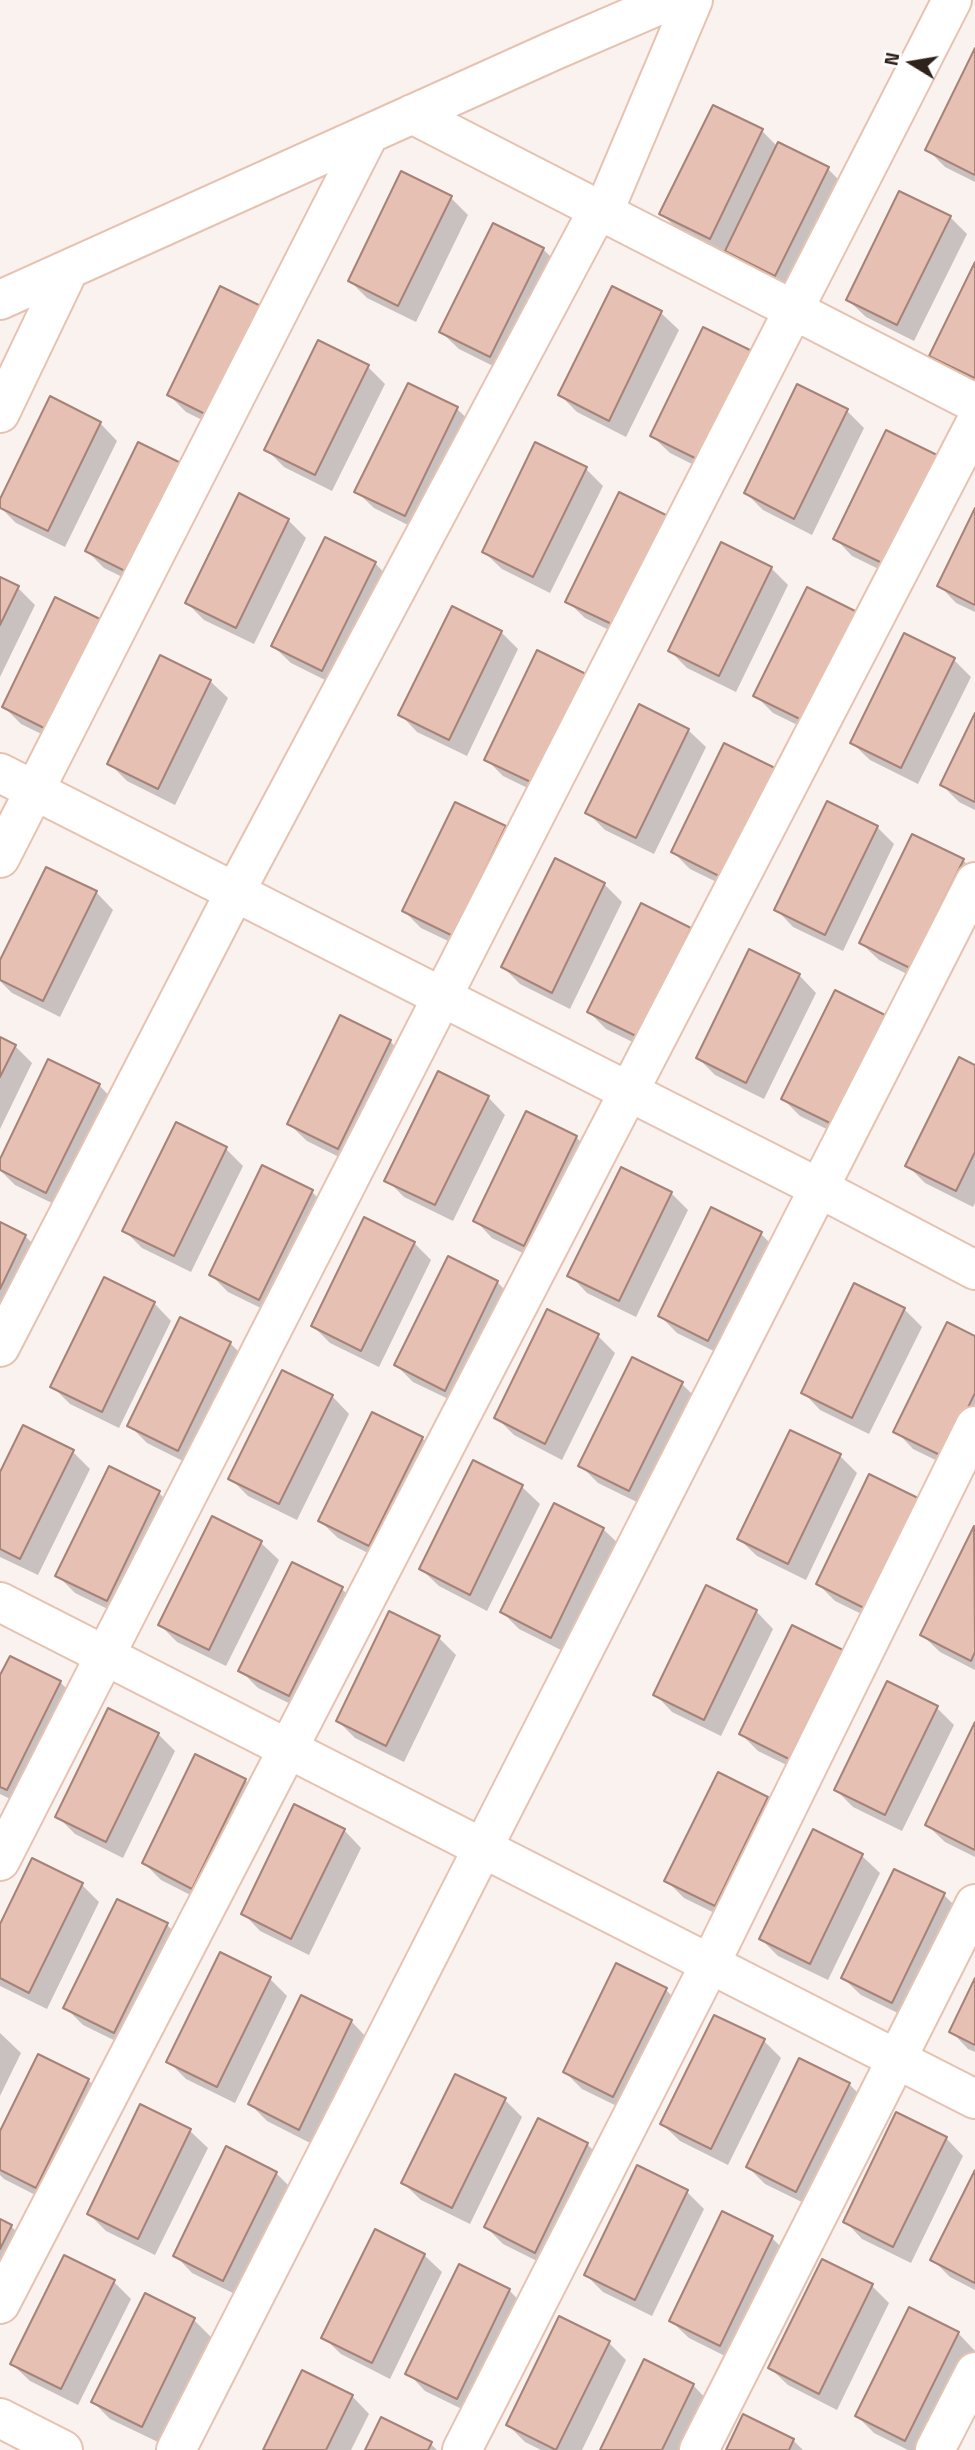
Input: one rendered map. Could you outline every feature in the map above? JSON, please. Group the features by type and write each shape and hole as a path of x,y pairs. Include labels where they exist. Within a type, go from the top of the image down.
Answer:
{"street":[{"path":"0,300 671,0"},
{"path":"0,1347 235,892 598,210 609,199 692,0"},
{"path":"0,1861 952,0"},
{"path":"412,114 975,403"},
{"path":"0,858 369,134"},
{"path":"0,413 69,269"},
{"path":"0,2304 975,424"},
{"path":"0,774 819,1188 975,1270"},
{"path":"176,2450 975,882"},
{"path":"462,2450 710,1964 975,1426"},
{"path":"0,1602 975,2099"},
{"path":"699,2450 975,1904"},
{"path":"935,2450 975,2372"},
{"path":"0,2418 63,2450"}],"building":[{"path":"975,48 975,175 925,150"},
{"path":"713,105 763,129 710,239 659,214"},
{"path":"778,142 829,167 775,276 725,251"},
{"path":"401,171 452,196 398,306 348,281"},
{"path":"899,191 951,216 897,325 846,300"},
{"path":"493,223 544,248 490,357 439,332"},
{"path":"975,262 975,378 929,356"},
{"path":"220,286 271,311 217,420 167,395"},
{"path":"612,286 662,311 609,421 558,395"},
{"path":"703,327 754,352 701,461 650,436"},
{"path":"318,340 369,365 315,475 264,450"},
{"path":"408,383 458,407 405,516 354,492"},
{"path":"797,384 848,409 794,519 744,493"},
{"path":"50,396 101,422 48,531 0,508 0,499"},
{"path":"886,430 937,455 884,564 833,539"},
{"path":"138,442 189,467 135,576 85,551"},
{"path":"535,442 587,467 533,577 482,552"},
{"path":"619,492 670,517 616,626 565,602"},
{"path":"239,493 289,519 236,628 185,603"},
{"path":"975,508 975,605 937,586"},
{"path":"325,537 376,562 322,671 271,646"},
{"path":"721,542 772,567 719,676 668,651"},
{"path":"0,577 19,586 0,625"},
{"path":"807,587 857,612 804,721 753,696"},
{"path":"55,597 106,622 52,732 2,707"},
{"path":"452,606 502,631 449,740 398,715"},
{"path":"904,633 955,658 901,768 850,743"},
{"path":"537,650 588,675 535,784 484,760"},
{"path":"160,655 211,680 158,789 107,764"},
{"path":"639,704 689,729 636,838 585,813"},
{"path":"975,713 975,802 940,785"},
{"path":"724,743 775,768 721,877 671,852"},
{"path":"827,801 878,826 825,935 774,910"},
{"path":"455,802 506,826 453,936 402,911"},
{"path":"912,834 964,859 910,968 859,943"},
{"path":"555,858 605,883 552,993 501,967"},
{"path":"46,867 97,891 43,1001 0,980 0,960"},
{"path":"641,903 691,928 638,1037 587,1012"},
{"path":"749,949 800,974 746,1083 696,1058"},
{"path":"835,990 885,1015 832,1124 781,1099"},
{"path":"340,1015 391,1040 338,1149 287,1124"},
{"path":"0,1037 16,1045 0,1077"},
{"path":"959,1057 975,1065 975,1152 956,1191 905,1166"},
{"path":"48,1059 100,1084 46,1193 0,1170 0,1159"},
{"path":"438,1071 489,1096 435,1205 384,1181"},
{"path":"526,1111 577,1136 524,1246 473,1221"},
{"path":"176,1122 227,1147 174,1256 122,1231"},
{"path":"262,1165 313,1190 259,1300 209,1275"},
{"path":"621,1167 672,1192 619,1301 567,1276"},
{"path":"711,1207 762,1232 708,1341 658,1316"},
{"path":"364,1217 415,1242 361,1351 311,1326"},
{"path":"0,1222 26,1235 0,1289"},
{"path":"448,1256 498,1281 445,1391 394,1365"},
{"path":"104,1277 155,1302 102,1412 50,1387"},
{"path":"854,1283 905,1308 852,1418 801,1393"},
{"path":"547,1309 599,1334 545,1444 494,1418"},
{"path":"180,1317 231,1342 178,1451 127,1426"},
{"path":"947,1322 975,1336 975,1393 944,1457 893,1432"},
{"path":"632,1357 683,1382 629,1491 578,1466"},
{"path":"282,1370 333,1395 279,1504 228,1479"},
{"path":"372,1412 423,1437 369,1546 318,1521"},
{"path":"23,1425 74,1450 20,1559 0,1549 0,1472"},
{"path":"790,1430 841,1454 788,1564 737,1539"},
{"path":"473,1460 523,1485 470,1595 419,1569"},
{"path":"109,1466 160,1491 107,1601 55,1576"},
{"path":"869,1474 920,1499 866,1609 816,1584"},
{"path":"554,1503 604,1528 551,1638 500,1612"},
{"path":"212,1516 262,1541 209,1650 158,1625"},
{"path":"974,1526 975,1652 971,1661 920,1635"},
{"path":"292,1562 343,1587 289,1696 238,1671"},
{"path":"706,1585 757,1610 704,1720 653,1695"},
{"path":"389,1611 440,1636 386,1746 336,1721"},
{"path":"792,1625 843,1650 789,1759 739,1734"},
{"path":"10,1656 61,1681 7,1790 0,1787 0,1675"},
{"path":"887,1681 938,1706 885,1815 834,1790"},
{"path":"108,1708 159,1733 106,1842 55,1817"},
{"path":"975,1722 975,1850 925,1825"},
{"path":"195,1754 246,1779 192,1889 142,1863"},
{"path":"718,1772 768,1797 715,1906 664,1881"},
{"path":"294,1804 345,1829 291,1939 241,1914"},
{"path":"813,1829 863,1854 810,1964 759,1939"},
{"path":"32,1858 83,1883 29,1993 0,1978 0,1924"},
{"path":"894,1869 945,1893 892,2003 841,1978"},
{"path":"117,1899 168,1923 114,2033 63,2008"},
{"path":"220,1952 271,1977 217,2087 166,2062"},
{"path":"616,1963 667,1988 613,2097 563,2072"},
{"path":"975,1978 975,2045 949,2032"},
{"path":"301,1995 352,2020 299,2130 248,2104"},
{"path":"714,2015 765,2039 711,2149 660,2124"},
{"path":"38,2054 89,2079 36,2188 0,2170 0,2131"},
{"path":"799,2058 850,2083 796,2192 746,2167"},
{"path":"455,2074 506,2098 452,2208 401,2183"},
{"path":"140,2104 191,2129 138,2239 87,2214"},
{"path":"896,2112 947,2137 893,2247 843,2222"},
{"path":"538,2118 588,2143 535,2253 484,2227"},
{"path":"226,2146 277,2172 223,2281 173,2256"},
{"path":"637,2165 688,2190 635,2300 584,2275"},
{"path":"975,2170 975,2283 930,2260"},
{"path":"722,2211 773,2236 720,2346 669,2321"},
{"path":"0,2219 12,2225 0,2249"},
{"path":"375,2229 425,2254 372,2363 321,2338"},
{"path":"64,2255 115,2280 61,2389 10,2364"},
{"path":"822,2259 873,2284 819,2394 768,2368"},
{"path":"459,2264 510,2289 457,2399 405,2374"},
{"path":"145,2293 195,2318 142,2427 91,2402"},
{"path":"909,2307 959,2332 905,2441 855,2416"},
{"path":"559,2316 610,2341 556,2450 506,2425"},
{"path":"644,2359 694,2384 662,2450 600,2450"},
{"path":"302,2370 353,2395 326,2450 263,2450"},
{"path":"743,2414 794,2439 789,2450 726,2450"},
{"path":"381,2417 432,2442 428,2450 365,2450"}]}
